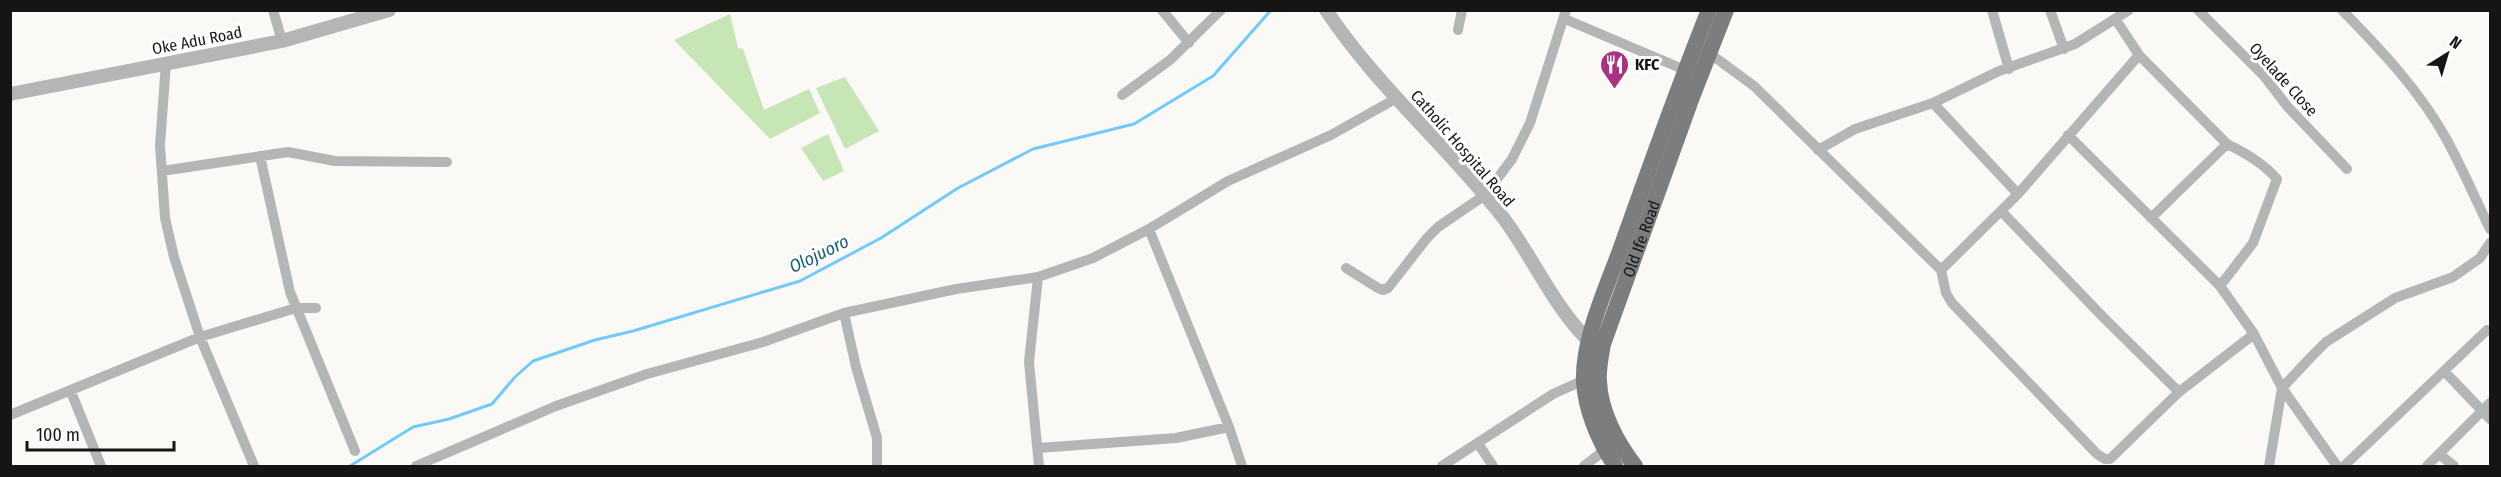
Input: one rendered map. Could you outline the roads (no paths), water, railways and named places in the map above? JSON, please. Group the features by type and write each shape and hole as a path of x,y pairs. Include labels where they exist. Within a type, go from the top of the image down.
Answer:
{"main road":[{"name":"Old Ife Road","path":"1615,466 1593,423 1584,380 1589,341 1606,287 1709,10"},
{"name":"Old Ife Road","path":"1635,466 1616,437 1601,399 1599,381 1603,344 1726,11"}],"street":[{"path":"273,10 282,40"},
{"name":"Oke Adu Road","path":"11,93 282,40 389,10"},
{"path":"1162,10 1189,43"},
{"path":"1122,95 1170,60 1221,10"},
{"name":"Catholic Hospital Road","path":"1326,10 1359,57 1502,216 1576,328 1589,341"},
{"path":"1458,30 1462,10"},
{"path":"1992,10 2009,69"},
{"path":"2050,10 2064,49"},
{"path":"1818,150 1855,129 1933,103 2000,71 2064,49 2116,20 2129,10"},
{"name":"Oyelade Close","path":"2198,10 2264,76 2287,106 2347,169"},
{"path":"2342,10 2386,55 2422,101 2448,142 2490,229"},
{"path":"1346,268 1378,288 1383,290 1388,288 1438,227 1485,195 1523,140 1566,15 1685,70"},
{"path":"2116,20 2139,55 2227,144 2267,167 2277,179 2253,243 2220,286"},
{"path":"1709,53 1754,86 1941,270 1946,293 1952,303 2097,454 2105,459 2110,459 2179,392 2254,334"},
{"path":"1941,270 2018,194 2139,55"},
{"path":"165,63 160,145 165,218 174,257 200,337 254,466"},
{"path":"416,466 556,406 647,374 763,342 844,313 956,289 1038,277 1093,258 1228,181 1331,135 1397,98"},
{"path":"1933,103 2018,194"},
{"path":"2068,135 2220,286 2254,334 2282,387 2337,466"},
{"path":"2151,218 2227,144"},
{"path":"162,171 288,152 335,161 447,162"},
{"path":"260,156 290,292 355,451"},
{"path":"2001,211 2179,392"},
{"path":"1149,228 1229,427 1242,466"},
{"path":"2269,466 2282,387 2326,342 2395,298 2453,277 2480,258 2490,243"},
{"path":"1038,277 1029,362 1039,466"},
{"path":"10,415 71,392 200,337 296,308 316,308"},
{"path":"844,313 856,367 877,438 877,466"},
{"path":"2344,466 2487,330"},
{"path":"2445,372 2486,415"},
{"path":"1442,466 1479,445 1553,394 1584,380"},
{"path":"71,392 101,466"},
{"path":"2427,466 2486,415 2490,403"},
{"path":"1038,448 1176,438 1229,427"},
{"path":"1479,445 1493,466"},
{"path":"1584,466 1605,450"},
{"path":"2439,454 2454,466"}],"waterway":[{"name":"Olojuoro","path":"350,466 413,427 449,419 492,404 515,377 533,361 595,340 633,331 800,281 881,238 958,188 1033,149 1134,124 1213,76 1271,10"}],"place":[{"name":"KFC","path":"1614,90"}]}
